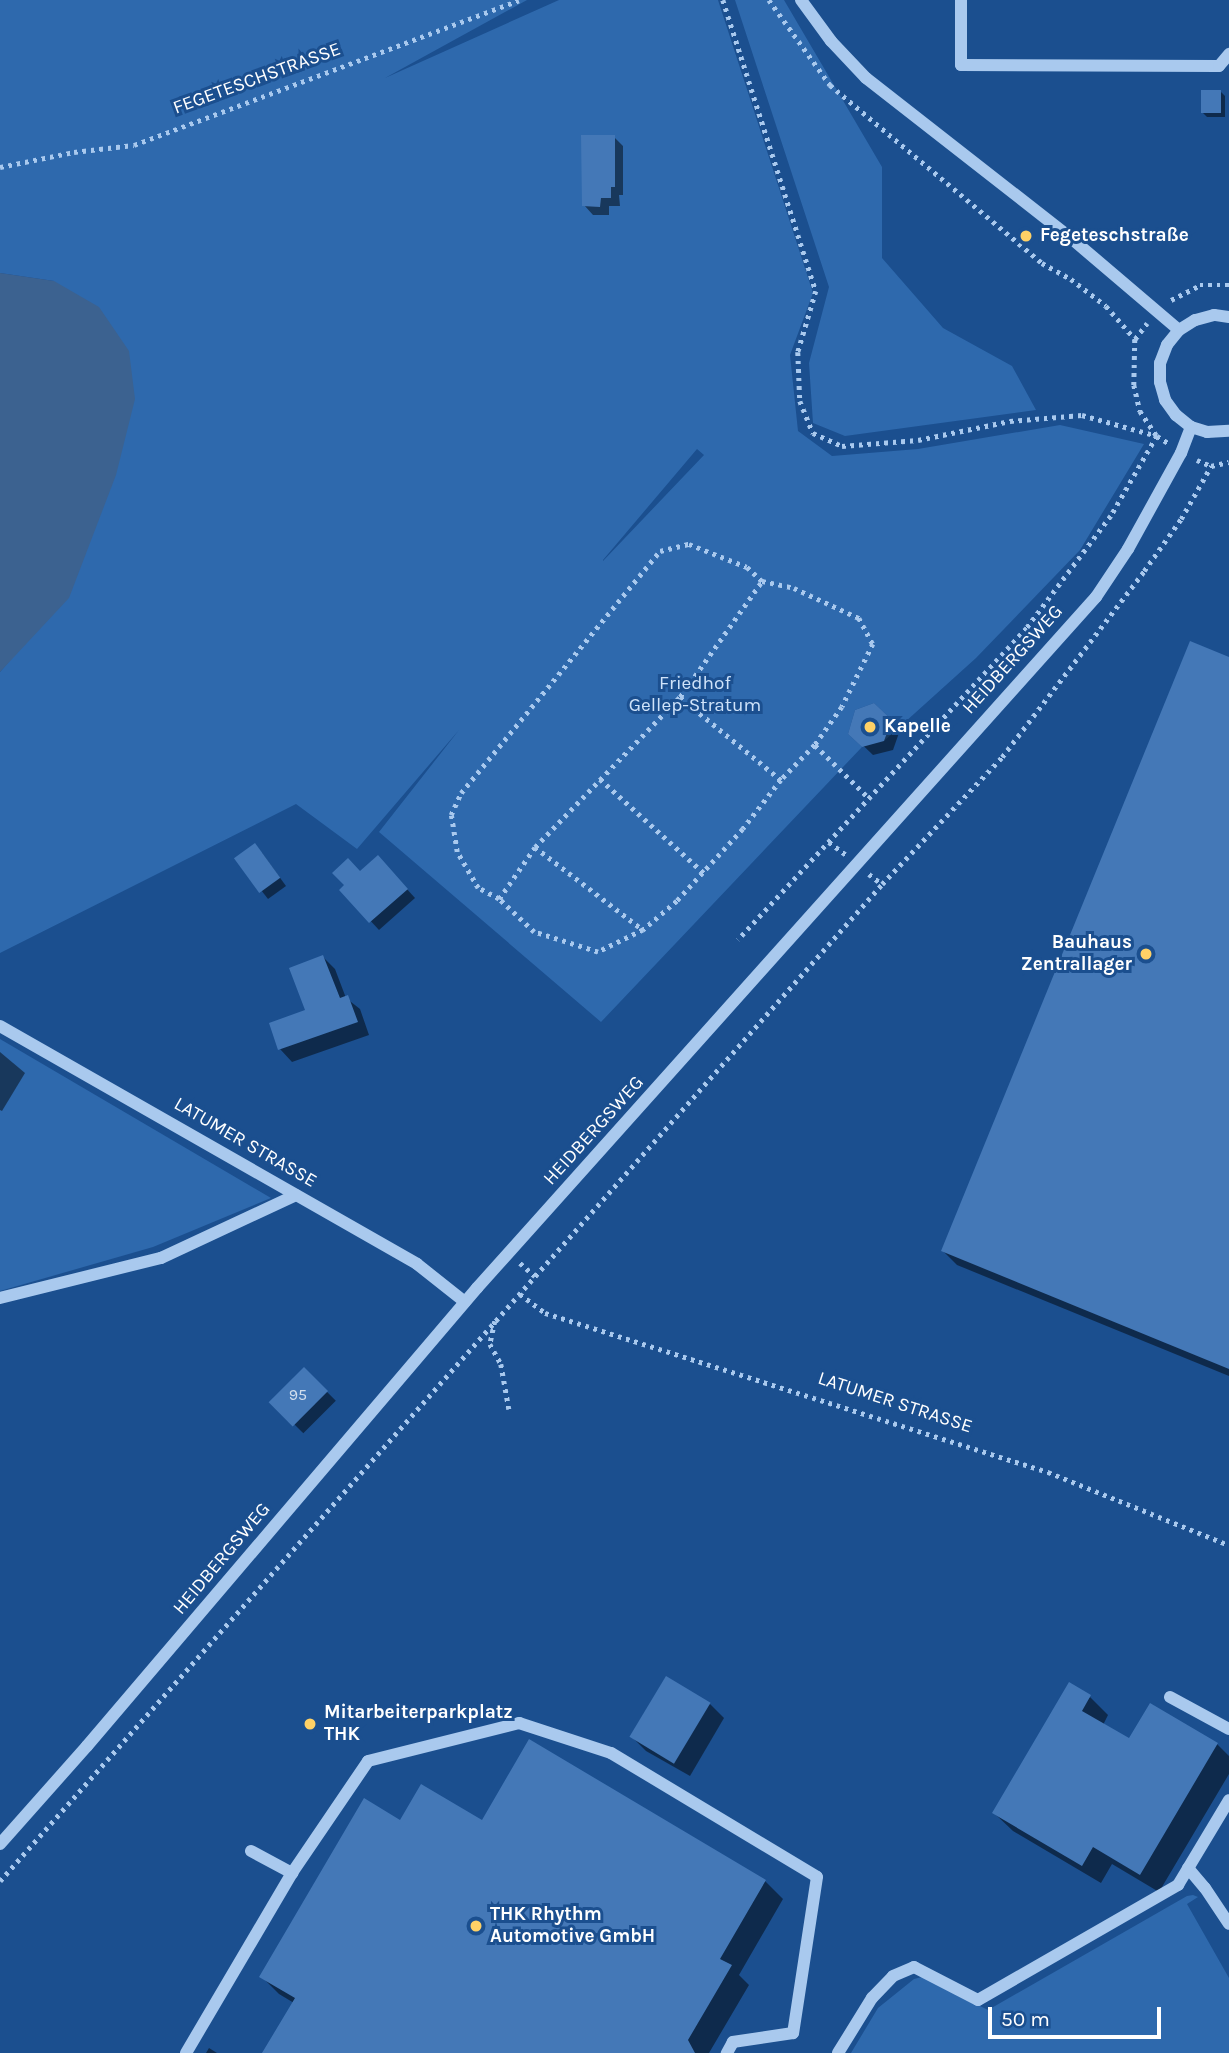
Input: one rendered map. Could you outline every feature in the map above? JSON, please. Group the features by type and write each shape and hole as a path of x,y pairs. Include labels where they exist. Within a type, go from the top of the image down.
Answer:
{"street":[{"path":"801,0 831,41 866,78 1072,239 1179,330"},
{"path":"961,0 961,65 1219,66 1229,54"},
{"path":"1229,317 1214,315 1195,320 1179,330 1167,345 1160,363 1160,382 1170,408 1191,427 1207,432 1229,431"},
{"name":"HEIDBERGSWEG","path":"0,1844 465,1303 1096,597 1128,549 1181,453 1191,427"},
{"name":"LATUMER STRASSE","path":"0,1026 417,1264 465,1303"},
{"path":"0,1298 161,1258 296,1195"},
{"path":"1170,1697 1229,1729"},
{"path":"186,2053 292,1873 368,1761 519,1723 611,1753 817,1877 793,2033 733,2042 727,2053"},
{"path":"838,2053 872,1998 893,1976 914,1967 978,2000 1178,1885 1229,1800"},
{"path":"251,1851 292,1873"},
{"path":"1188,1868 1227,1916"}],"path":[{"name":"FEGETESCHSTRASSE","path":"0,167 74,152 134,145 519,0"},
{"path":"723,0 816,291 798,352 800,401 813,433 842,446 918,440 1010,421 1082,415 1157,436 1181,453 1211,466 1229,462"},
{"path":"769,0 830,85 1042,263 1071,279 1106,306 1135,339 1134,385 1140,411 1157,436"},
{"path":"738,940 1027,628 1111,516 1157,436"},
{"path":"0,1881 882,884 1002,757 1144,571 1181,519 1211,466"},
{"path":"689,544 747,567 762,581 794,588 859,618 873,644 842,707 816,746 781,780 704,873 643,930 598,952 534,933 499,899 478,888 457,852 451,815 461,793 660,551 689,544"},
{"path":"499,899 535,847 680,697 762,581"},
{"path":"680,697 781,780"},
{"path":"816,746 869,798"},
{"path":"600,779 704,873"},
{"path":"535,847 643,930"},
{"name":"LATUMER STRASSE","path":"520,1294 545,1313 1048,1472 1229,1545"},
{"path":"496,1320 490,1344 503,1370 509,1409"}],"green space":[{"name":"Friedhof Gellep-Stratum","path":"0,0 527,0 385,78 559,0 718,0 813,293 790,355 798,431 832,456 918,449 1060,425 1144,444 1080,550 976,658 884,741 892,720 874,703 855,710 848,734 862,747 601,1022 379,832 459,730 357,849 296,804 0,953 0,672 17,652 54,281 0,273","holes":["697,449 704,455 603,561"]},
{"path":"735,0 784,0 882,167 882,258 943,328 1012,366 1036,410 845,436 813,423 809,363 829,287"},
{"path":"0,1039 271,1198 153,1247 0,1291"},
{"path":"1193,1895 1198,1897 1187,1904 1229,1978 1229,2053 851,2053 878,2008 914,1979 922,1977 988,2010"}],"shaded area":[{"path":"0,273 54,281 99,307 129,351 135,399 116,475 69,598 0,672"}],"building":[{"path":"1201,90 1221,90 1221,113 1201,113"},
{"path":"581,135 615,135 615,187 611,187 611,198 601,198 600,207 582,206"},
{"name":"Bauhaus Zentrallager","path":"1190,641 1229,657 1229,1369 941,1251"},
{"name":"Kapelle","path":"874,703 892,720 884,741 862,747 848,734 855,710"},
{"path":"255,843 280,878 259,893 234,858"},
{"path":"378,855 408,889 369,923 339,890 344,885 332,873 348,858 360,871"},
{"path":"323,955 340,998 348,995 358,1022 278,1050 269,1023 305,1010 289,968"},
{"path":"304,1367 328,1391 293,1426 269,1402"},
{"path":"666,1676 711,1703 674,1764 629,1737"},
{"path":"1069,1682 1091,1695 1082,1711 1129,1738 1150,1703 1218,1743 1140,1875 1093,1847 1082,1866 992,1813"},
{"name":"THK Rhythm Automotive GmbH","path":"529,1739 766,1880 720,1959 732,1965 688,2040 695,2053 262,2053 295,1998 259,1977 364,1798 400,1820 421,1784 482,1820"}],"place":[{"name":"Fegeteschstraße","path":"1026,236"},
{"name":"Kapelle","path":"870,727"},
{"name":"Bauhaus Zentrallager","path":"1146,954"},
{"name":"Mitarbeiterparkplatz THK","path":"310,1724"},
{"name":"THK Rhythm Automotive GmbH","path":"476,1926"}]}
